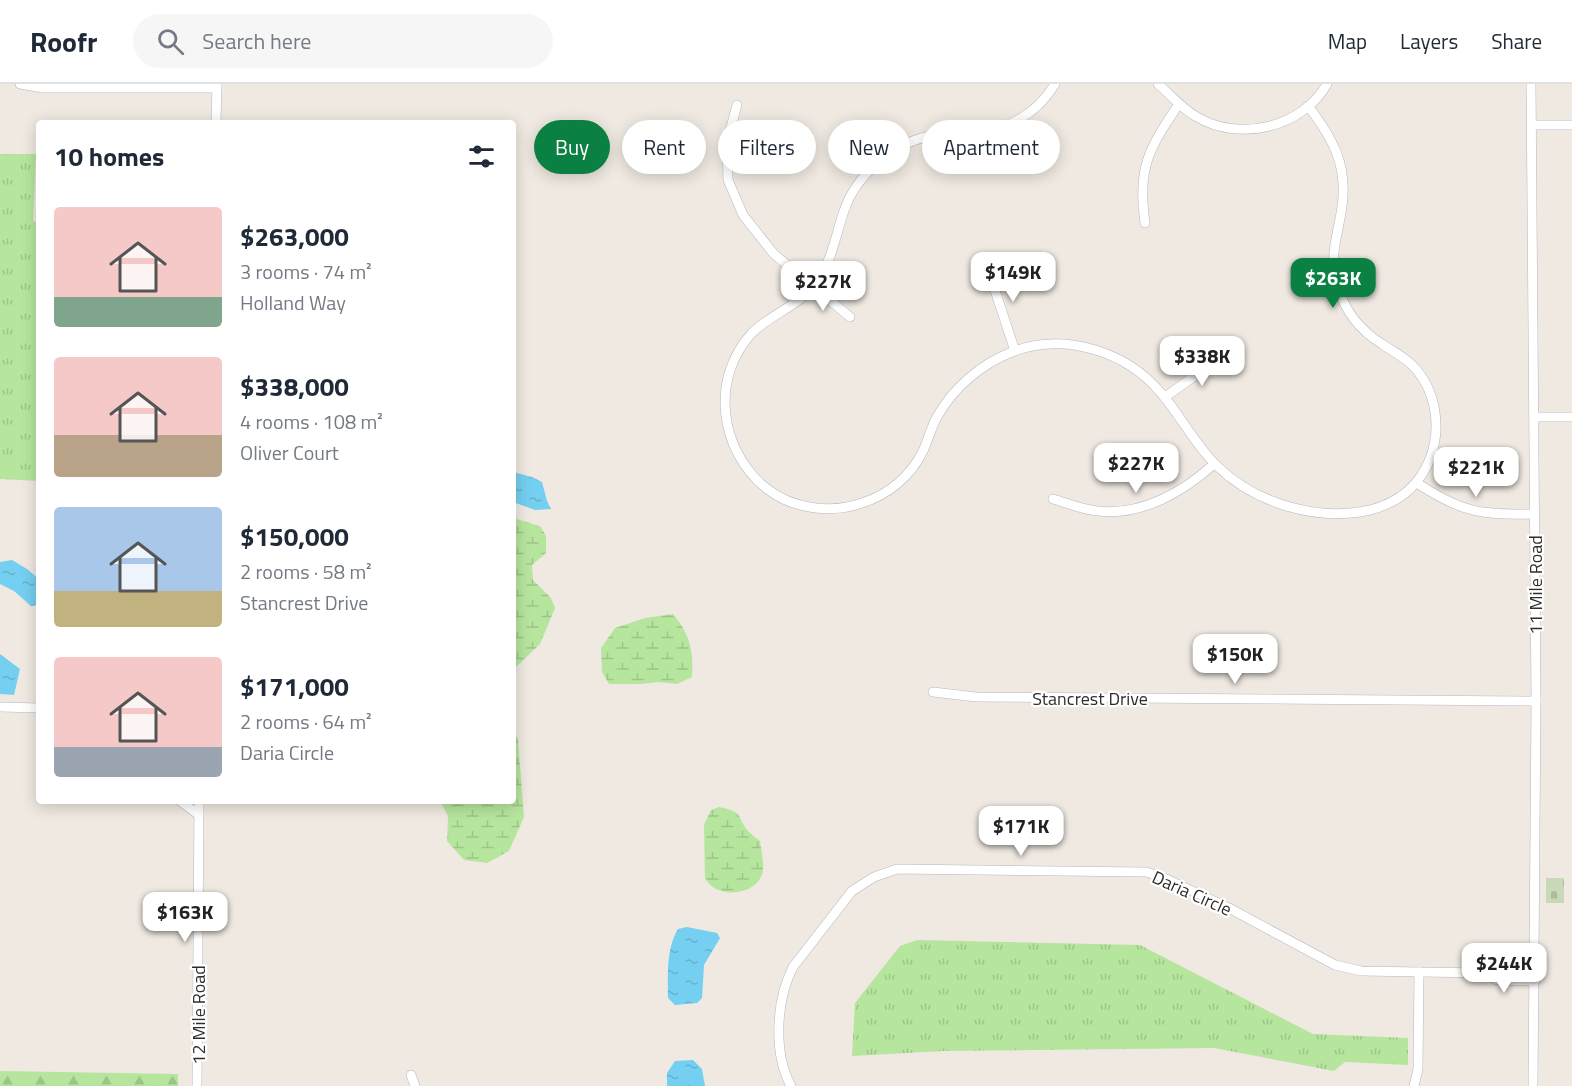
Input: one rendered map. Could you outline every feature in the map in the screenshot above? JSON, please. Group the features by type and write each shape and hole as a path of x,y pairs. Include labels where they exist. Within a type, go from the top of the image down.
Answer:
{"street":[{"path":"20,84 44,88 217,86 216,120"},
{"path":"1055,84 1047,97 1033,111 1008,126 976,133 924,137 900,147 881,160 859,183 848,200 831,256 814,286 791,307 760,326 744,344 731,368 725,398 727,428 736,452 745,466 773,493 798,504 825,508 846,507 868,501 894,487 914,466 938,415 949,398 973,375 1015,351 1046,345 1076,345 1119,359 1146,377 1165,397 1214,464 1257,495 1282,505 1315,511 1362,511 1376,508 1403,495 1417,483 1432,452 1436,436 1434,404 1422,377 1414,366 1366,333 1341,297 1333,257 1342,210 1344,180 1342,166 1328,132 1308,106"},
{"path":"1158,84 1197,118 1230,129 1249,130 1278,123 1308,106 1320,95 1327,84"},
{"name":"11 Mile Road","path":"1531,84 1536,701 1533,1086"},
{"path":"1145,223 1141,197 1145,167 1155,140 1179,104"},
{"path":"737,105 727,142 728,180 743,215 774,254 850,317"},
{"path":"1532,124 1572,125"},
{"path":"986,263 1015,351"},
{"path":"1165,397 1222,356"},
{"path":"1534,417 1572,417"},
{"path":"1053,499 1097,511 1122,511 1147,505 1180,491 1214,464"},
{"path":"1417,483 1441,499 1467,510 1535,514"},
{"name":"Stancrest Drive","path":"933,692 976,697 1536,701"},
{"path":"0,707 36,708"},
{"path":"184,804 199,815"},
{"name":"12 Mile Road","path":"198,1086 199,804"},
{"name":"Daria Circle","path":"791,1086 783,1070 780,1050 781,1005 787,979 793,967 852,891 874,877 897,869 1146,872 1229,908 1335,965 1361,971 1481,973 1497,980 1535,981"},
{"name":"Daria Circle","path":"1481,973 1497,966 1535,966"},
{"path":"1414,1086 1418,1069 1419,972"},
{"path":"411,1075 416,1086"}],"green space":[{"path":"0,154 36,154 33,221 36,222 36,481 0,479"},
{"path":"516,519 540,526 546,536 546,553 532,565 533,580 551,598 555,608 540,644 516,667"},
{"path":"673,614 690,644 692,677 677,684 658,682 609,684 602,672 601,648 615,628 645,618"},
{"path":"516,735 524,817 509,851 487,863 464,860 447,841 448,816 442,804 516,804"},
{"path":"719,807 737,813 748,831 760,841 763,859 761,877 751,887 738,892 715,888 705,879 704,825 711,810"},
{"path":"1546,878 1564,878 1564,903 1546,903"},
{"path":"917,940 1140,945 1313,1034 1408,1038 1408,1065 1345,1062 1334,1071 1214,1048 944,1051 852,1056 855,1003 900,946"},
{"path":"0,1071 178,1074 178,1086 0,1086"}],"water":[{"path":"516,473 542,482 551,509 535,510 516,503"},
{"path":"12,560 36,576 36,605 31,606 14,591 0,584 0,562"},
{"path":"0,654 20,669 14,695 0,694"},
{"path":"687,927 717,933 720,938 704,965 702,998 697,1003 675,1005 668,998 671,945 678,929"},
{"path":"693,1060 702,1069 705,1086 667,1086 667,1073 675,1061"}]}
